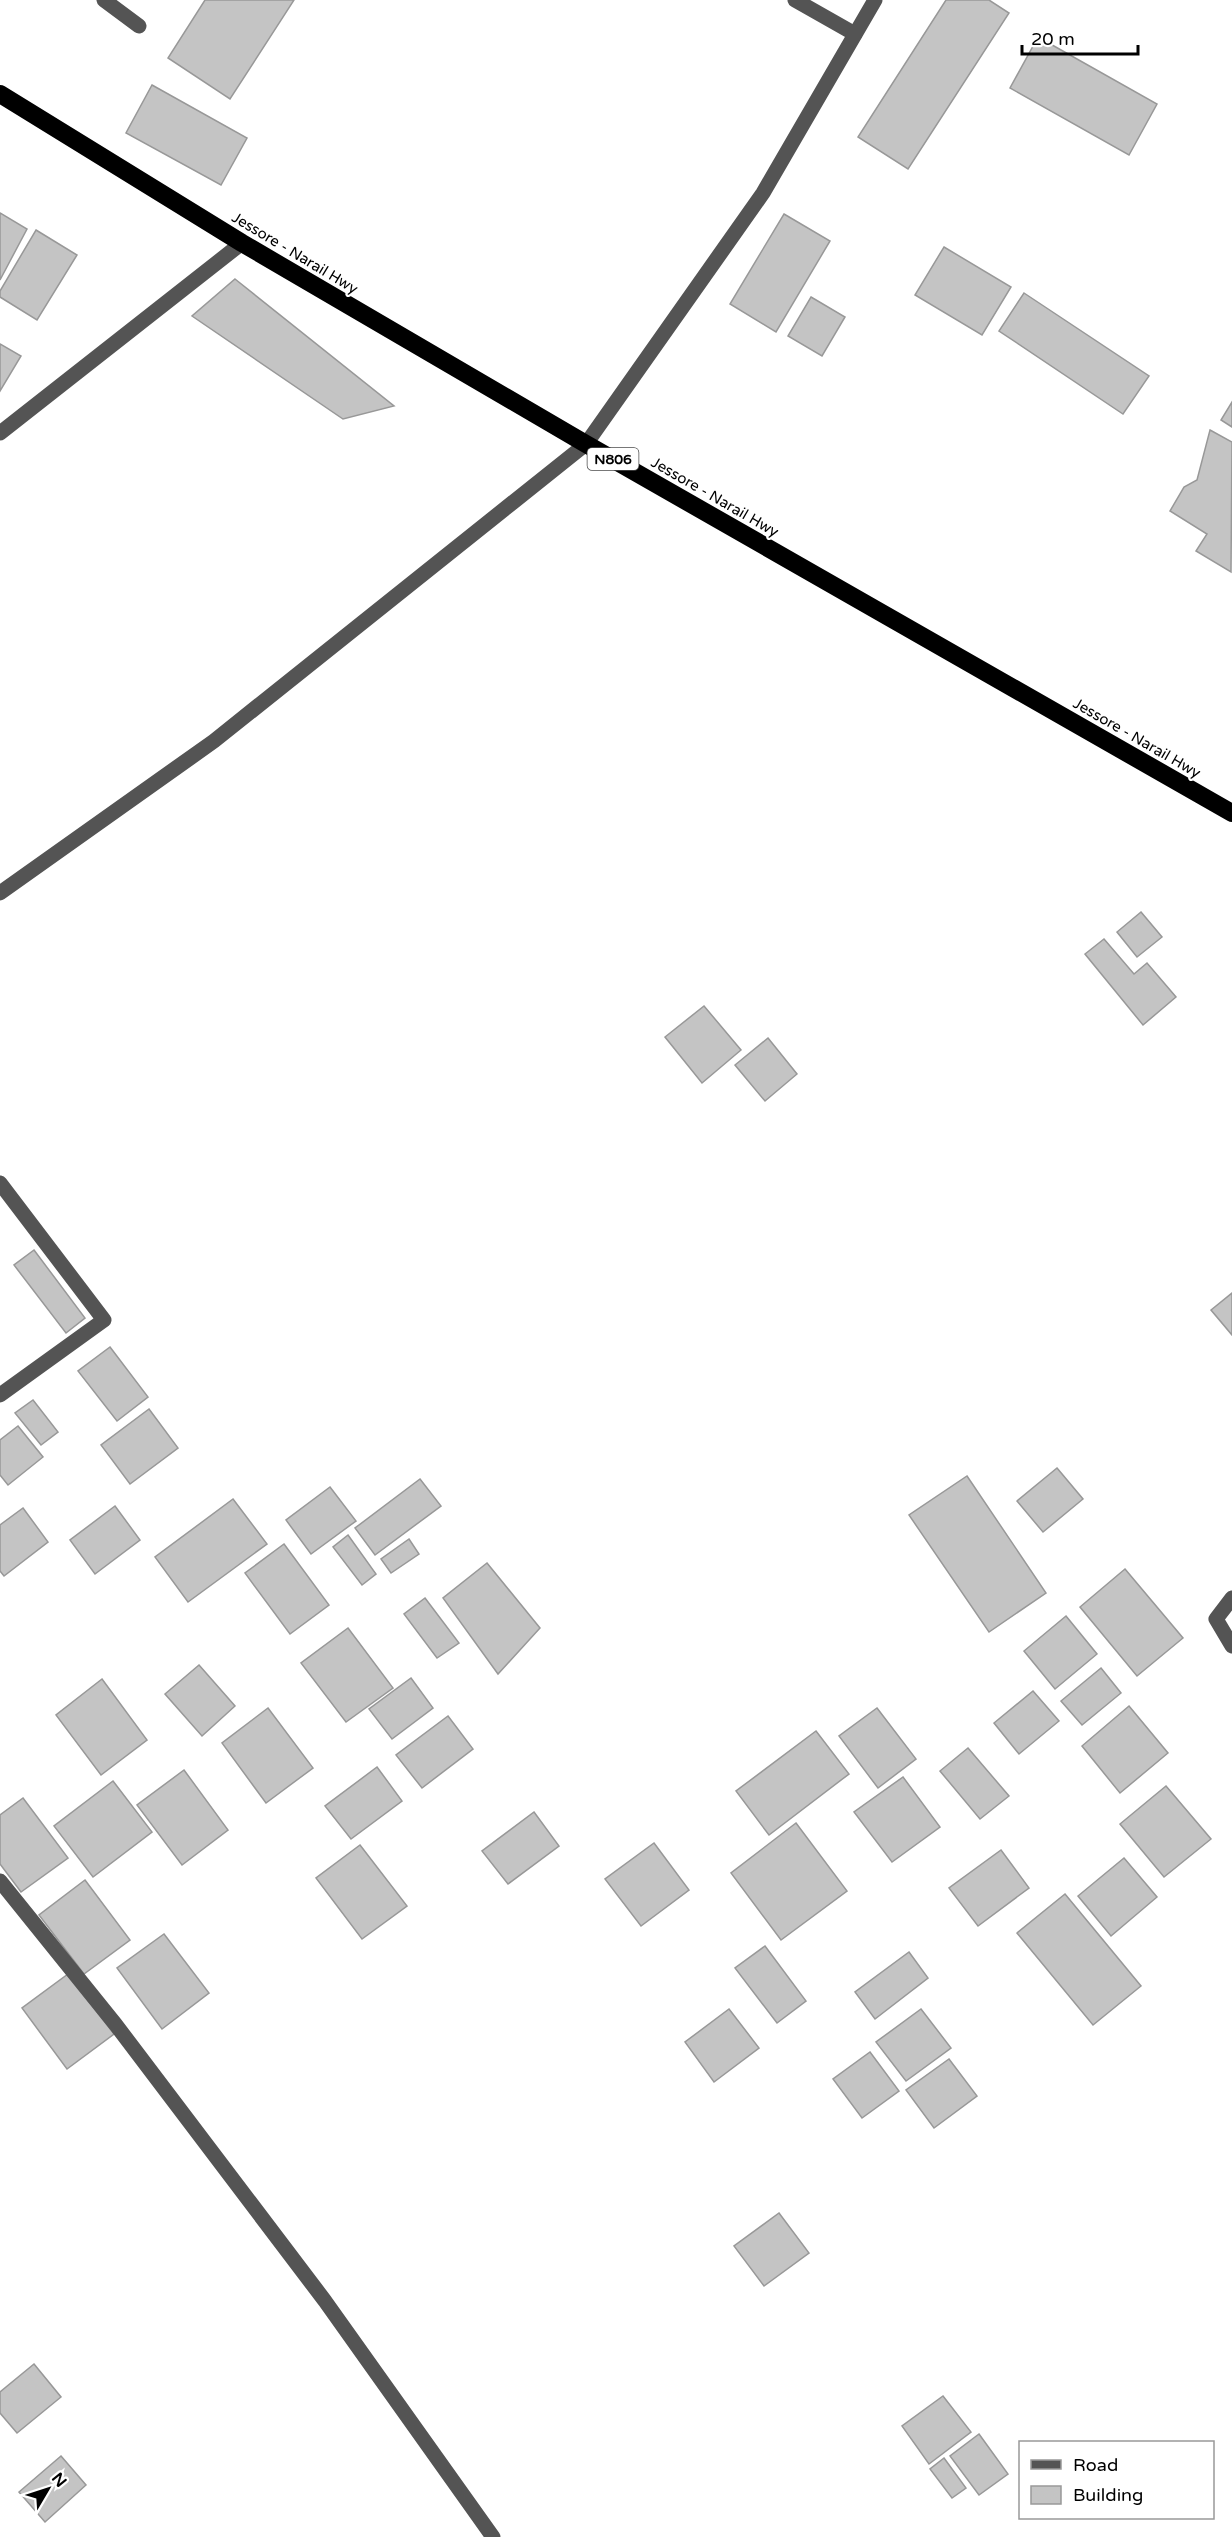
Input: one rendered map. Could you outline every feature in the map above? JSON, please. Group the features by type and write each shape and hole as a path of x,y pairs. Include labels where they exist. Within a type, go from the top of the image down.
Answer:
{"highway":[{"name":"Jessore - Narail Hwy","path":"0,94 242,243 586,444 1232,813"}],"street":[{"path":"104,0 140,26"},
{"path":"795,0 855,34"},
{"path":"0,893 214,741 586,444 763,193 875,0"},
{"path":"0,433 242,243"},
{"path":"0,1183 104,1320 0,1395"},
{"path":"1232,1598 1216,1619 1232,1646"},
{"path":"0,1881 116,2025 317,2292 493,2537"}],"building":[{"path":"205,0 294,0 230,99 168,58"},
{"path":"946,0 989,0 1009,13 908,169 858,137"},
{"path":"1038,37 1157,104 1129,155 1010,88"},
{"path":"152,85 247,138 221,185 126,133"},
{"path":"0,213 27,229 0,280"},
{"path":"784,214 830,241 776,332 730,304"},
{"path":"36,230 77,255 37,320 0,297 0,291"},
{"path":"944,247 1011,287 982,335 915,295"},
{"path":"235,279 394,406 343,419 192,316"},
{"path":"1024,293 1149,376 1123,414 999,331"},
{"path":"811,297 845,317 822,356 788,336"},
{"path":"0,344 21,356 0,391"},
{"path":"1232,402 1232,427 1221,420"},
{"path":"1210,430 1232,442 1231,572 1196,551 1207,534 1170,511 1184,487 1197,480"},
{"path":"1141,912 1162,937 1137,957 1117,932"},
{"path":"1104,939 1134,974 1147,963 1176,997 1143,1025 1085,954"},
{"path":"704,1006 741,1050 702,1083 665,1037"},
{"path":"768,1038 797,1074 765,1101 735,1065"},
{"path":"34,1250 85,1318 66,1333 14,1265"},
{"path":"1232,1293 1232,1335 1211,1310"},
{"path":"110,1347 148,1397 117,1421 78,1371"},
{"path":"33,1400 58,1432 41,1445 15,1413"},
{"path":"149,1409 178,1448 130,1484 101,1445"},
{"path":"18,1426 43,1457 8,1485 0,1475 0,1440"},
{"path":"1057,1468 1083,1499 1043,1532 1017,1501"},
{"path":"967,1476 1046,1593 989,1632 909,1515"},
{"path":"420,1479 441,1506 375,1555 355,1528"},
{"path":"330,1487 356,1521 311,1554 286,1520"},
{"path":"233,1499 267,1544 188,1602 155,1557"},
{"path":"115,1506 140,1540 95,1574 70,1540"},
{"path":"23,1508 48,1542 4,1576 0,1571 0,1525"},
{"path":"348,1535 376,1574 362,1585 333,1547"},
{"path":"409,1539 419,1554 391,1573 381,1559"},
{"path":"284,1544 329,1605 290,1634 245,1573"},
{"path":"487,1563 540,1628 498,1674 443,1598"},
{"path":"1125,1569 1183,1638 1137,1676 1080,1607"},
{"path":"425,1598 459,1643 437,1658 404,1614"},
{"path":"1066,1616 1097,1654 1055,1689 1024,1651"},
{"path":"348,1628 393,1688 346,1722 301,1663"},
{"path":"199,1665 235,1706 202,1736 165,1694"},
{"path":"1101,1668 1121,1693 1082,1725 1061,1701"},
{"path":"411,1678 433,1708 392,1739 369,1709"},
{"path":"102,1679 147,1740 101,1775 56,1715"},
{"path":"1033,1691 1059,1721 1019,1754 994,1723"},
{"path":"1129,1706 1168,1753 1120,1793 1082,1746"},
{"path":"268,1708 313,1768 266,1803 222,1743"},
{"path":"877,1708 916,1759 878,1788 839,1736"},
{"path":"448,1716 473,1749 422,1788 396,1755"},
{"path":"816,1731 849,1774 769,1835 736,1791"},
{"path":"968,1748 1009,1796 980,1819 940,1771"},
{"path":"377,1767 402,1801 351,1839 325,1806"},
{"path":"184,1770 228,1830 182,1865 137,1805"},
{"path":"903,1777 940,1827 892,1862 854,1812"},
{"path":"113,1781 152,1832 93,1877 54,1826"},
{"path":"1166,1786 1211,1839 1164,1877 1120,1824"},
{"path":"23,1798 68,1858 21,1892 0,1864 0,1815"},
{"path":"534,1812 559,1846 508,1884 482,1851"},
{"path":"796,1823 847,1891 781,1940 731,1873"},
{"path":"654,1843 689,1890 641,1926 605,1879"},
{"path":"360,1845 407,1906 362,1939 316,1878"},
{"path":"1001,1850 1029,1888 978,1926 949,1888"},
{"path":"1124,1858 1157,1897 1111,1936 1078,1896"},
{"path":"85,1880 130,1940 84,1974 39,1915"},
{"path":"1065,1894 1141,1986 1093,2025 1017,1933"},
{"path":"164,1934 209,1993 162,2029 117,1968"},
{"path":"765,1946 806,2001 777,2023 735,1968"},
{"path":"909,1952 928,1978 875,2019 855,1992"},
{"path":"68,1974 114,2034 67,2069 22,2008"},
{"path":"729,2009 759,2048 714,2082 685,2042"},
{"path":"921,2009 951,2048 906,2081 876,2042"},
{"path":"870,2052 899,2091 862,2118 833,2079"},
{"path":"949,2059 977,2096 934,2128 906,2090"},
{"path":"779,2213 809,2253 764,2286 734,2246"},
{"path":"34,2364 61,2397 17,2433 0,2413 0,2392"},
{"path":"943,2396 971,2432 929,2464 902,2426"},
{"path":"979,2434 1008,2474 979,2495 950,2456"},
{"path":"61,2456 86,2485 45,2522 19,2492"},
{"path":"944,2458 966,2488 952,2498 930,2469"}]}
